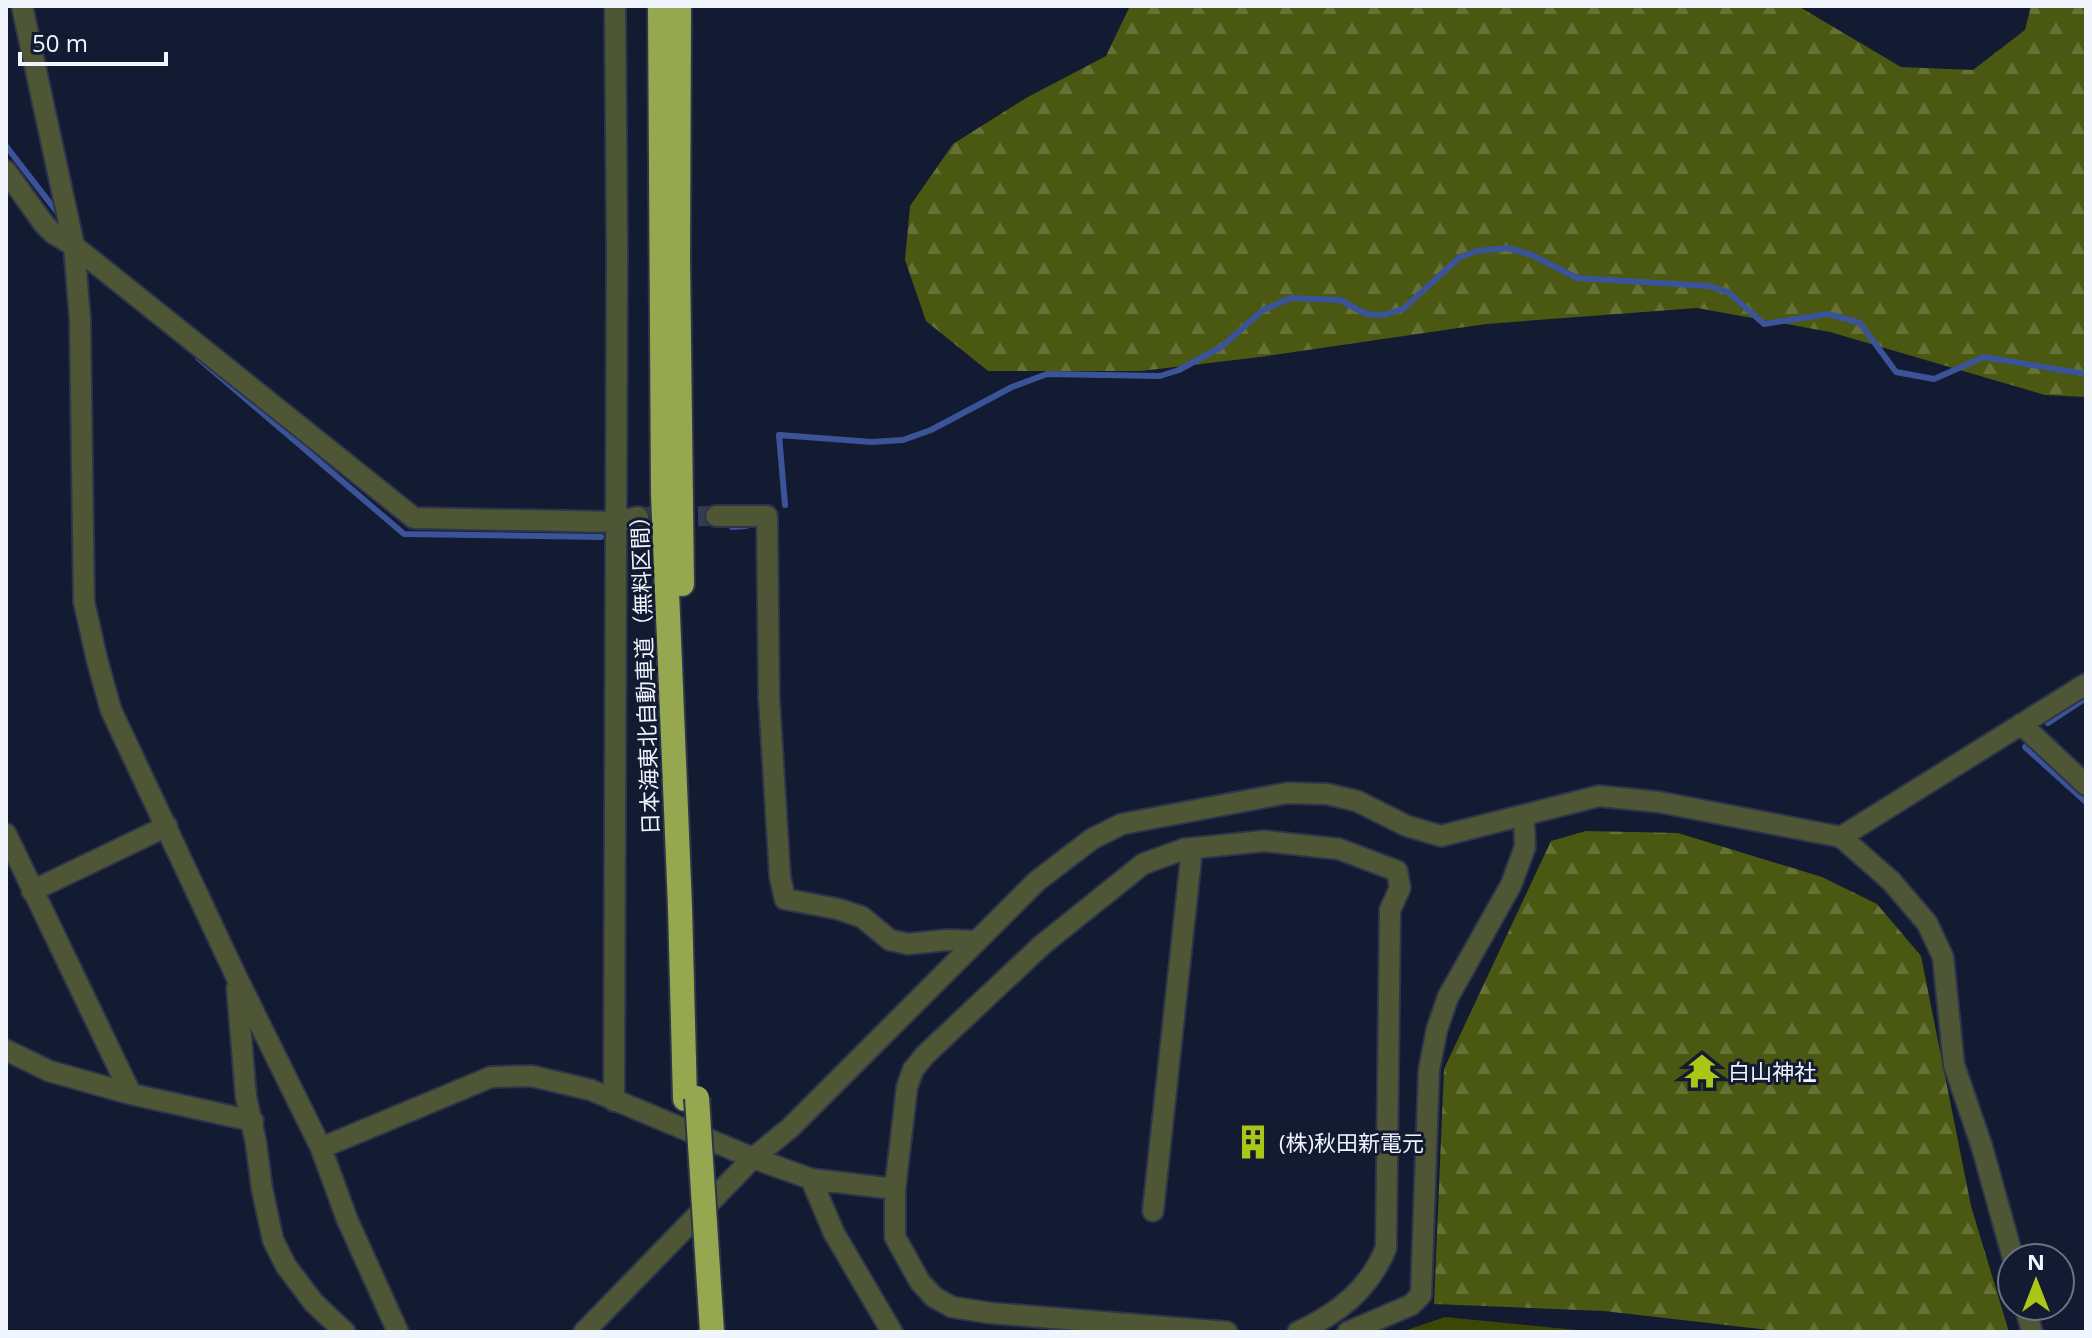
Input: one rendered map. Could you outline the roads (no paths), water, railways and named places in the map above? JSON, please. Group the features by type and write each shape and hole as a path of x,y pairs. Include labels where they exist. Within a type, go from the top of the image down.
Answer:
{"highway":[{"name":"日本海東北自動車道（無料区間）","path":"660,6 663,494 691,1099 712,1332"},
{"name":"日本海東北自動車道（無料区間）","path":"679,6 678,259 697,1332"}],"street":[{"path":"22,6 74,246 80,319 84,602 111,710 321,1148 347,1219 398,1332"},
{"path":"614,1101 615,6"},
{"path":"6,171 53,233 74,246 414,518 616,522 638,517"},
{"path":"716,516 767,516 769,698 780,877 785,899 862,917 890,940 908,944 975,941"},
{"path":"1841,837 2086,684"},
{"path":"2021,724 2086,785"},
{"path":"584,1332 753,1158 790,1128 1037,881 1092,839 1122,824 1287,793 1327,794 1357,801 1407,826 1441,836 1599,796 1659,802 1841,837 1891,881 1927,923 1943,957 1954,1065 1982,1147 2009,1242"},
{"path":"1348,1332 1411,1305 1421,1295 1429,1070 1437,1029 1448,997 1511,885 1525,847 1524,815"},
{"path":"32,891 167,826"},
{"path":"6,834 131,1094"},
{"path":"1227,1332 990,1313 952,1307 934,1297 920,1282 895,1237 895,1189 907,1087 913,1070 925,1055 1042,945 1143,864 1192,849 1264,841 1339,849 1397,871 1400,888 1390,910 1386,1248 1380,1264 1355,1297 1298,1332"},
{"path":"1153,1211 1192,849"},
{"path":"236,976 246,1097 253,1121 273,1240 286,1266 314,1303 345,1332"},
{"path":"6,1050 49,1071 131,1094 253,1121"},
{"path":"321,1148 491,1077 532,1076 591,1090 811,1179 895,1189"},
{"path":"811,1179 834,1233 892,1332"}],"waterway":[{"path":"6,146 60,216"},
{"path":"785,505 779,435 872,442 903,440 931,430 1012,387 1047,374 1160,376 1179,370 1221,347 1263,310 1291,298 1340,300 1366,314 1383,315 1403,309 1460,257 1477,251 1508,248 1532,255 1577,278 1709,286 1728,292 1764,324 1828,314 1860,323 1896,372 1934,379 1984,357 2086,374"},
{"path":"198,358 404,534 601,537"},
{"path":"732,527 746,526"},
{"path":"629,535 657,533"},
{"path":"2048,723 2086,698"},
{"path":"2025,747 2086,802"}],"tunnel":[{"path":"638,517 716,516"}],"place":[{"name":"白山神社","path":"1702,1071"},
{"name":"(株)秋田新電元","path":"1253,1142"}]}
